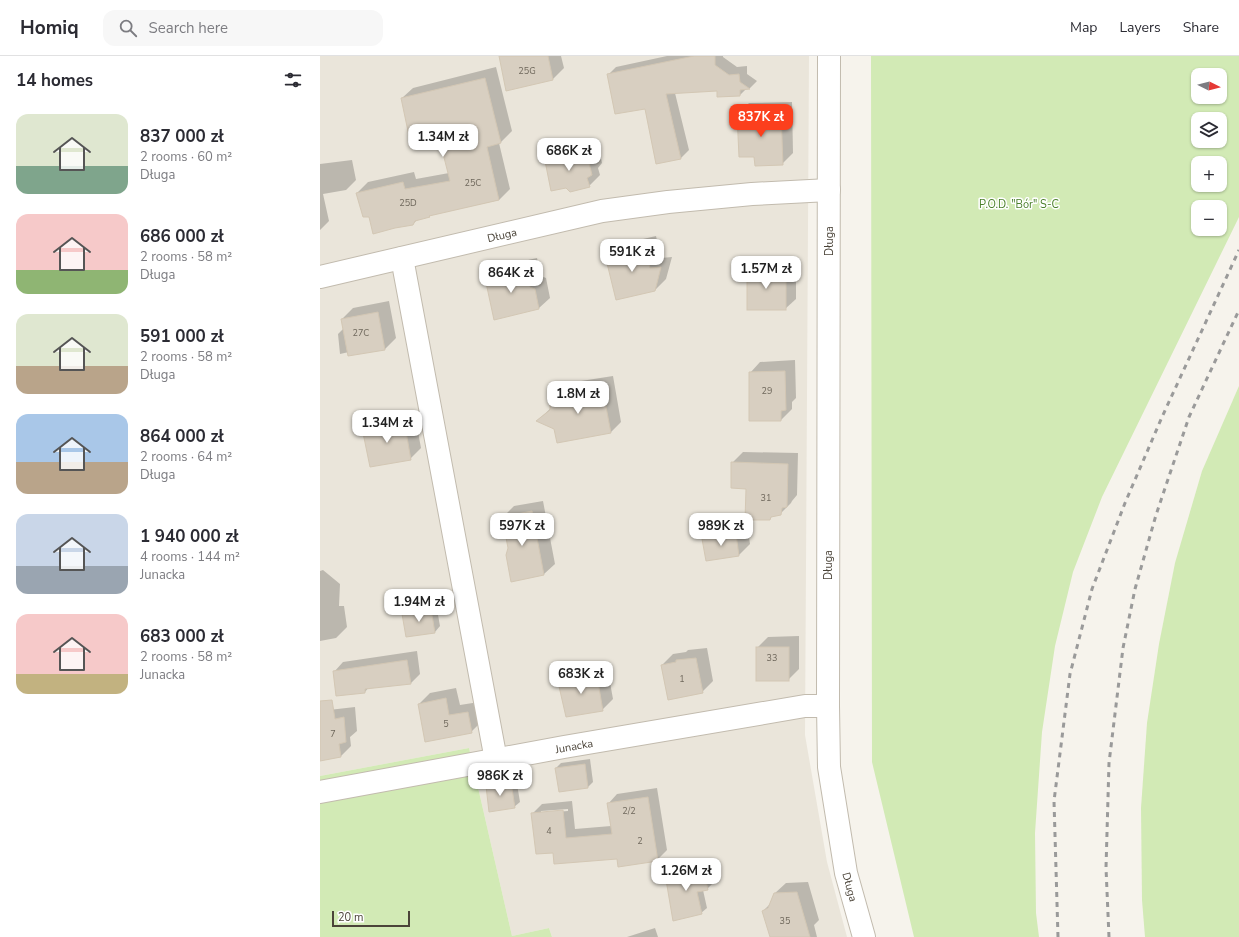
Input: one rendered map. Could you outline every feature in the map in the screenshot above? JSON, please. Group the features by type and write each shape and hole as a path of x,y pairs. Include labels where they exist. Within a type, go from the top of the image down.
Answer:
{"street":[{"name":"Długa","path":"829,56 828,706 830,766 846,873 864,937"},
{"name":"Długa","path":"320,277 602,211 744,194 829,190"},
{"path":"402,258 496,760"},
{"name":"Junacka","path":"320,792 805,706 828,706"}],"shaded area":[{"path":"320,56 809,56 805,735 827,862 847,937 552,937 549,928 512,936 469,748 320,776"}],"green space":[{"name":"P.O.D. \"Bór\" S-C","path":"871,56 1239,56 1239,217 1102,497 1073,572 1055,646 1042,732 1035,833 1036,913 1039,937 914,937 872,762"},
{"path":"1239,386 1239,937 1145,937 1142,900 1141,808 1147,723 1159,644 1175,563 1202,471"},
{"path":"469,748 512,936 549,928 552,937 320,937 320,776"}],"building":[{"path":"499,56 548,56 553,80 506,91"},
{"path":"694,56 715,56 715,65 729,75 739,74 740,82 750,89 740,90 740,96 717,97 717,91 666,94 681,159 656,164 645,109 615,114 607,74"},
{"path":"485,78 501,143 487,147 499,200 429,216 430,217 415,221 413,225 373,234 369,217 363,217 356,193 403,182 405,189 450,181 437,130 409,136 401,98"},
{"path":"781,112 783,165 755,166 754,157 739,157 737,114"},
{"path":"586,151 592,175 587,178 590,187 570,192 566,188 551,191 545,161"},
{"path":"645,246 650,268 661,267 655,291 616,300 605,255"},
{"path":"526,268 530,287 535,289 539,309 494,320 485,278"},
{"path":"747,271 786,271 786,310 747,310"},
{"path":"378,312 385,350 348,356 341,319"},
{"path":"785,371 786,410 781,411 781,421 749,421 749,372"},
{"path":"602,386 611,433 557,443 554,429 536,421 550,410 550,395"},
{"path":"404,420 411,460 370,467 362,428"},
{"path":"731,462 788,464 787,507 782,508 781,515 771,517 770,520 745,520 746,489 731,488"},
{"path":"532,511 544,575 511,582 506,555 508,548 502,517"},
{"path":"736,534 739,556 706,561 702,539"},
{"path":"431,609 435,633 406,637 402,614"},
{"path":"756,647 789,647 789,681 756,681"},
{"path":"696,658 703,693 668,700 661,665 676,662 676,660"},
{"path":"407,660 411,684 365,689 365,693 336,696 333,671"},
{"path":"571,674 597,676 603,711 566,717 558,682 571,679"},
{"path":"446,698 449,715 468,712 472,733 425,742 418,704"},
{"path":"332,700 335,719 344,717 346,742 339,744 341,757 320,761 320,701"},
{"path":"585,764 588,788 559,792 555,768"},
{"path":"511,782 515,808 489,812 486,786"},
{"path":"648,797 658,861 618,867 617,859 554,864 553,853 536,854 531,813 563,810 566,838 612,834 607,803"},
{"path":"703,866 708,890 697,892 702,914 673,921 665,874"},
{"path":"797,892 810,937 770,937 762,911 768,908 774,893"}],"railway":[{"path":"1058,937 1054,801 1070,674 1092,589 1125,503 1162,417 1239,250"},
{"path":"1109,937 1106,868 1109,763 1123,648 1135,589 1156,515 1189,417 1239,310"}]}
